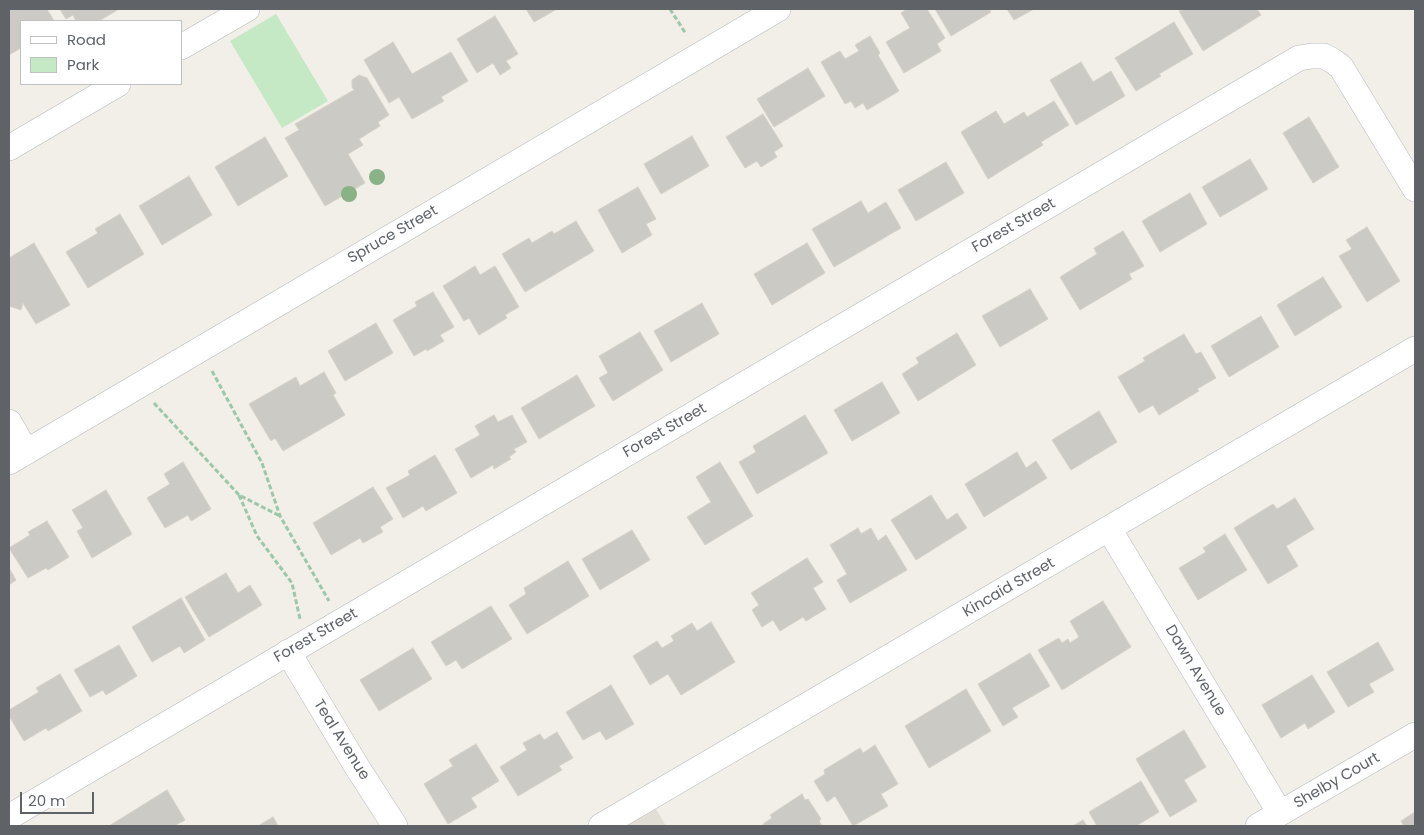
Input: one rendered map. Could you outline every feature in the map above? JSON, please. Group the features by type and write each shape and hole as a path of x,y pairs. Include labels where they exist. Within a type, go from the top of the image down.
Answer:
{"street":[{"path":"182,46 247,9"},
{"name":"Spruce Street","path":"18,457 778,9"},
{"name":"Forest Street","path":"9,817 1299,58 1324,56 1341,68 1415,189"},
{"path":"9,148 116,85"},
{"name":"Kincaid Street","path":"602,826 1415,349"},
{"path":"9,422 18,457"},
{"name":"Dawn Avenue","path":"1109,529 1280,814"},
{"name":"Teal Avenue","path":"288,652 356,767 395,826"},
{"name":"Shelby Court","path":"1258,826 1415,735"}],"path":[{"path":"209,365 262,463 280,516 332,606"},
{"path":"150,399 239,495 257,536 292,583 301,624"},
{"path":"239,495 280,516"}],"shaded area":[{"path":"656,809 666,826 626,826"}],"green space":[{"path":"276,14 328,101 282,128 230,41"}],"building":[{"path":"9,9 47,9 53,20 20,20 20,49 9,55"},
{"path":"60,9 119,9 101,20 76,20 73,15 66,19"},
{"path":"526,9 557,9 534,22"},
{"path":"907,9 927,9 945,38 937,44 941,51 904,73 886,42 910,28 901,13"},
{"path":"935,9 989,9 991,12 951,36"},
{"path":"1007,9 1034,9 1014,20"},
{"path":"1184,9 1257,9 1261,15 1203,51 1179,11"},
{"path":"495,16 518,54 506,61 511,68 500,75 493,63 477,73 457,39"},
{"path":"1174,22 1193,54 1159,74 1161,76 1136,91 1115,58"},
{"path":"870,36 880,53 878,55 899,91 867,110 863,103 855,108 851,101 845,104 821,62 840,51 845,59 859,51 855,45"},
{"path":"393,42 412,74 451,52 468,81 441,97 444,101 412,119 399,97 389,103 364,60"},
{"path":"1081,62 1093,82 1111,71 1125,96 1076,125 1050,80"},
{"path":"808,68 825,96 774,127 757,99"},
{"path":"359,75 367,78 389,115 378,122 380,126 359,139 363,145 348,154 365,183 325,206 285,138 299,130 295,124 354,90 352,80"},
{"path":"1054,101 1069,125 1041,142 1043,145 988,179 961,132 996,111 1004,124 1024,112 1027,117"},
{"path":"763,114 783,146 774,152 777,157 761,167 757,161 745,168 726,137"},
{"path":"1309,117 1339,167 1313,183 1283,133"},
{"path":"692,136 709,166 661,194 644,164"},
{"path":"265,137 288,176 238,206 215,167"},
{"path":"1250,159 1268,189 1220,217 1202,187"},
{"path":"946,162 964,193 916,221 898,190"},
{"path":"189,176 212,215 162,245 139,206"},
{"path":"638,187 656,219 646,224 652,235 622,253 598,210"},
{"path":"1190,193 1207,224 1160,252 1142,221"},
{"path":"861,201 868,213 886,202 901,228 834,267 812,229"},
{"path":"120,214 144,254 88,288 66,252 98,233 95,229"},
{"path":"576,221 594,251 525,292 502,254 529,238 532,243 552,231 554,234"},
{"path":"1367,227 1400,281 1367,302 1339,256 1352,249 1346,240"},
{"path":"1123,231 1144,266 1129,274 1132,279 1080,310 1060,277 1097,254 1094,248"},
{"path":"34,243 70,305 36,324 23,303 21,310 9,306 9,258"},
{"path":"807,243 825,273 772,305 754,274"},
{"path":"475,266 480,275 495,266 519,307 505,315 507,318 479,335 469,318 464,321 443,286"},
{"path":"1323,277 1342,307 1295,336 1277,305"},
{"path":"1030,289 1048,319 1000,347 982,316"},
{"path":"433,292 454,327 440,335 444,341 414,356 393,320 417,306 415,302"},
{"path":"702,303 719,334 671,362 654,331"},
{"path":"1261,316 1279,347 1229,377 1211,346"},
{"path":"376,323 393,353 345,381 328,351"},
{"path":"640,332 663,370 613,401 599,378 608,373 599,356"},
{"path":"957,333 976,365 918,401 902,374 919,363 916,358"},
{"path":"1184,334 1196,354 1201,352 1216,378 1197,389 1199,391 1159,415 1153,405 1139,413 1118,377 1145,361 1143,358"},
{"path":"324,372 336,393 333,395 345,415 283,451 275,438 271,441 249,404 296,377 300,386"},
{"path":"577,375 595,406 539,439 521,408"},
{"path":"882,382 900,413 852,441 834,410"},
{"path":"1099,411 1117,442 1071,470 1052,440"},
{"path":"494,415 498,422 512,415 527,442 514,449 516,452 509,457 511,459 494,469 493,465 471,478 455,449 480,435 475,426"},
{"path":"805,415 828,453 757,494 739,462 756,452 753,446"},
{"path":"1017,452 1026,468 1036,461 1047,478 984,517 965,484"},
{"path":"435,455 457,493 426,511 423,506 403,518 386,488 410,475 408,471"},
{"path":"183,462 211,509 191,521 188,515 165,528 147,498 170,484 164,474"},
{"path":"720,462 753,516 705,545 687,517 711,502 696,477"},
{"path":"373,487 393,519 380,527 383,532 363,543 360,538 331,555 313,523"},
{"path":"106,490 132,534 92,558 77,531 83,528 72,510"},
{"path":"931,495 947,520 957,513 967,528 916,560 891,520"},
{"path":"1295,498 1314,529 1286,546 1298,566 1268,584 1234,528 1273,504 1277,509"},
{"path":"47,521 69,557 48,570 46,568 28,578 9,548 30,535 28,532"},
{"path":"858,528 861,534 871,528 878,541 886,535 907,570 850,603 837,580 847,574 830,545"},
{"path":"632,530 650,560 600,590 582,559"},
{"path":"1225,534 1247,570 1198,600 1179,568 1206,552 1203,548"},
{"path":"807,558 823,582 813,588 826,609 806,621 803,617 780,631 773,620 762,627 752,610 759,605 751,593"},
{"path":"568,561 589,596 527,634 509,605 526,594 524,588"},
{"path":"9,568 16,580 9,585"},
{"path":"226,573 238,593 250,585 262,605 209,637 185,597"},
{"path":"181,598 205,640 184,653 180,646 152,662 132,627"},
{"path":"1103,601 1131,647 1062,690 1038,650 1059,638 1062,643 1068,639 1070,643 1079,637 1070,621"},
{"path":"491,606 512,639 462,669 456,660 446,666 431,642"},
{"path":"711,622 735,662 681,695 668,674 650,685 633,656 657,641 662,648 674,641 671,636 692,623 697,631"},
{"path":"1378,642 1394,670 1369,684 1374,692 1348,707 1327,672"},
{"path":"119,645 137,676 106,695 103,690 90,697 74,670"},
{"path":"413,648 432,679 379,711 360,680"},
{"path":"1030,653 1050,686 1012,708 1018,717 1003,726 978,684"},
{"path":"60,674 82,711 48,731 46,728 24,741 9,716 9,710 39,692 36,688"},
{"path":"1312,675 1335,712 1308,729 1305,723 1281,738 1262,705"},
{"path":"611,685 634,724 606,740 600,731 583,740 566,712"},
{"path":"966,689 991,731 929,768 905,726"},
{"path":"1184,730 1206,767 1184,780 1197,801 1170,817 1136,759"},
{"path":"557,732 573,758 559,766 562,770 518,796 500,767 527,750 523,743 540,734 544,740"},
{"path":"476,744 499,781 471,798 477,807 448,824 424,784 453,766 449,760"},
{"path":"875,745 898,784 881,794 888,806 853,826 835,796 827,802 814,781 825,774 824,770 860,748 863,753"},
{"path":"1141,781 1159,812 1136,826 1097,826 1089,812"},
{"path":"167,790 185,820 174,826 109,826"},
{"path":"802,794 805,800 808,799 821,819 819,821 822,826 764,826 763,824 772,818 770,815"},
{"path":"1415,812 1415,826 1404,826 1401,821"},
{"path":"273,817 278,826 258,826"},
{"path":"1083,820 1087,826 1073,826"}]}
